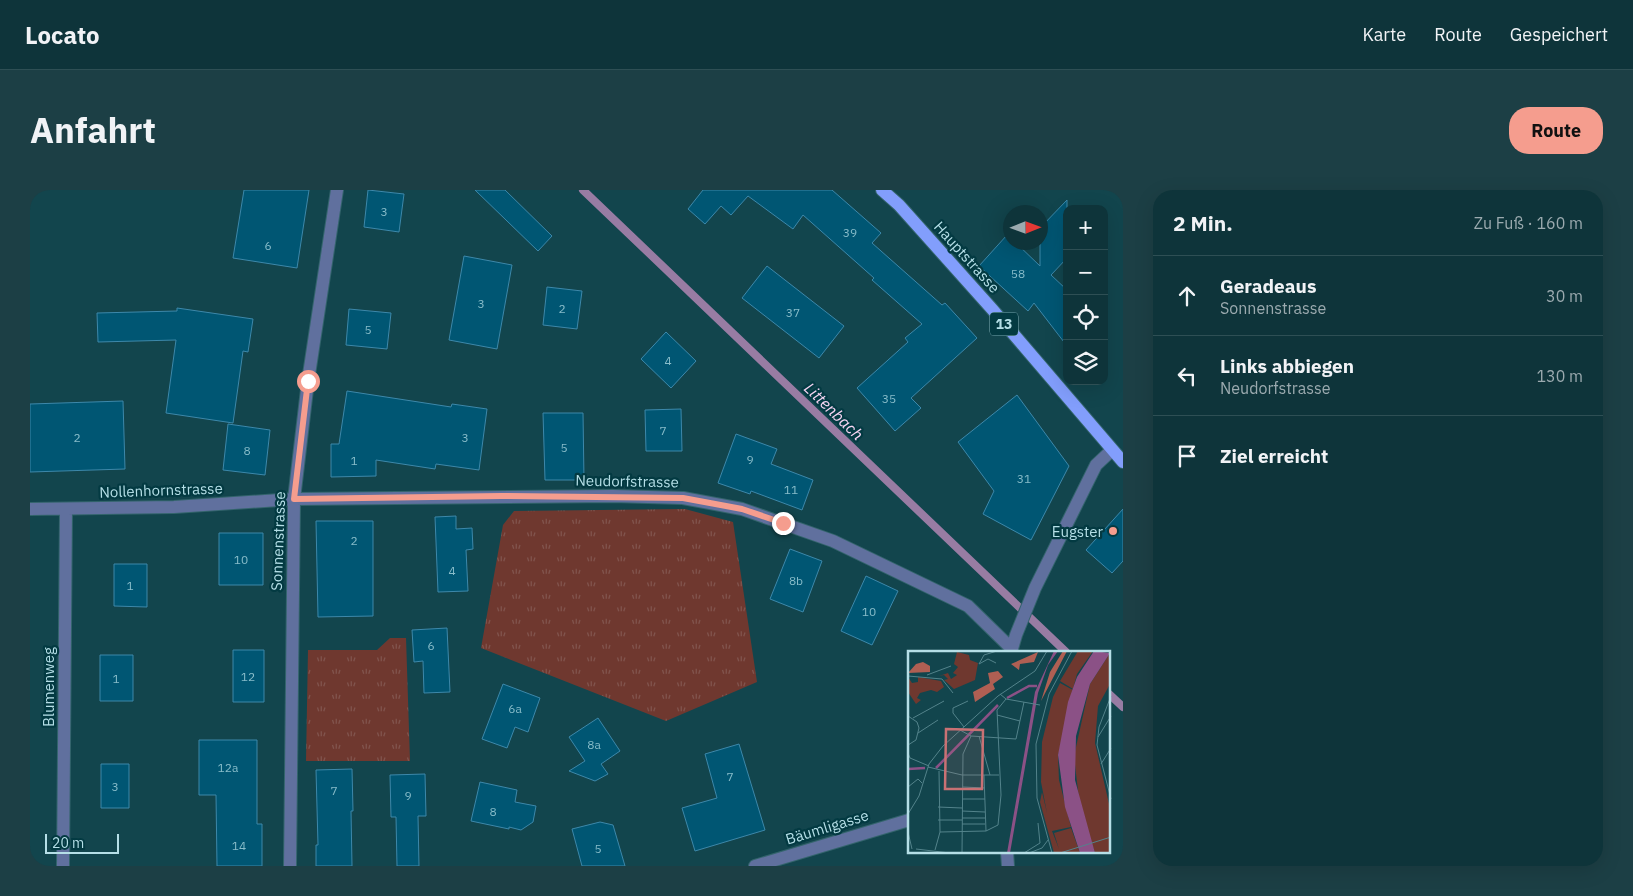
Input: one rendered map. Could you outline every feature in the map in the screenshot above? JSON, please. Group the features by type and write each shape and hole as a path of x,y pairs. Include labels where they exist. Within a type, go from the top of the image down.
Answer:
{"main road":[{"name":"Hauptstrasse","path":"882,190 900,205 1123,462"}],"street":[{"name":"Sonnenstrasse","path":"290,866 294,499 308,381 337,190"},
{"path":"1012,650 1016,635 1036,588 1096,465 1112,450"},
{"name":"Neudorfstrasse","path":"294,499 613,496 683,498 742,509 833,541 968,606 1012,650"},
{"name":"Nollenhornstrasse","path":"30,509 174,507 294,499"},
{"name":"Blumenweg","path":"63,866 66,509"},
{"name":"Bäumligasse","path":"755,866 908,820"}],"green space":[{"path":"685,509 733,522 757,682 666,721 481,648 503,525 514,511"},
{"path":"390,638 406,638 410,761 306,761 308,650 377,650"}],"building":[{"path":"244,190 309,190 297,268 233,258"},
{"path":"368,190 404,194 399,232 364,227"},
{"path":"475,190 505,190 552,236 538,251"},
{"path":"703,190 832,190 881,233 872,243 942,305 945,303 977,338 911,398 921,408 895,431 857,388 908,342 905,338 922,324 803,215 793,229 748,196 731,215 721,206 705,224 688,209"},
{"path":"1067,200 1067,205 1063,205 1063,262 1051,275 1063,286 1063,341 1034,303 1028,311 979,266 1003,239 1003,250 1023,250 1040,266 1040,250 1048,250 1048,220"},
{"path":"464,256 512,265 497,349 449,340"},
{"path":"767,266 844,326 819,358 742,298"},
{"path":"547,287 582,291 577,329 543,325"},
{"path":"177,308 253,319 248,352 243,351 233,423 166,413 176,340 98,342 97,313 177,311"},
{"path":"349,309 391,313 387,349 346,345"},
{"path":"666,332 696,361 671,388 641,359"},
{"path":"347,391 451,407 452,404 487,409 479,470 436,464 435,469 376,460 376,476 331,477 331,444 339,444"},
{"path":"1017,395 1069,466 1031,540 983,514 994,491 958,442"},
{"path":"123,401 125,469 30,472 30,404"},
{"path":"681,409 682,451 646,451 645,410"},
{"path":"543,413 583,413 584,480 545,480"},
{"path":"228,424 270,430 265,475 223,470"},
{"path":"736,434 777,449 771,464 813,480 802,510 751,491 750,494 718,483"},
{"name":"Eugster","path":"1123,509 1123,561 1112,573 1086,550"},
{"path":"456,516 456,529 472,528 473,549 466,550 468,591 438,592 435,517"},
{"path":"316,521 373,521 373,616 318,617"},
{"path":"219,533 263,533 263,585 219,585"},
{"path":"790,549 822,561 803,612 770,599"},
{"path":"114,564 147,564 147,607 114,606"},
{"path":"866,576 898,591 872,645 841,631"},
{"path":"447,628 450,692 424,693 423,661 414,662 412,630"},
{"path":"233,650 264,650 264,702 233,702"},
{"path":"100,655 133,655 133,701 100,701"},
{"path":"503,684 540,698 528,732 515,727 507,748 482,739"},
{"path":"598,718 620,751 601,764 608,774 595,781 569,771 585,761 569,737"},
{"path":"199,740 257,740 257,824 262,824 262,866 217,866 216,795 199,795"},
{"path":"739,744 765,830 695,851 682,808 717,798 705,754"},
{"path":"101,764 129,764 129,808 101,808"},
{"path":"352,769 352,866 316,866 316,845 318,845 316,770"},
{"path":"425,774 426,816 418,816 419,866 397,866 396,817 391,817 390,775"},
{"path":"480,782 517,790 515,802 536,806 533,822 521,830 471,821"},
{"path":"600,822 613,825 625,866 582,866 572,829"}],"waterway":[{"name":"Littenbach","path":"583,190 1065,651"},
{"name":"Littenbach","path":"1110,695 1123,707"}],"place":[{"name":"Eugster","path":"1113,531"}],"route":[{"path":"308,381 294,499 501,496 683,498 742,509 783,523"}]}
